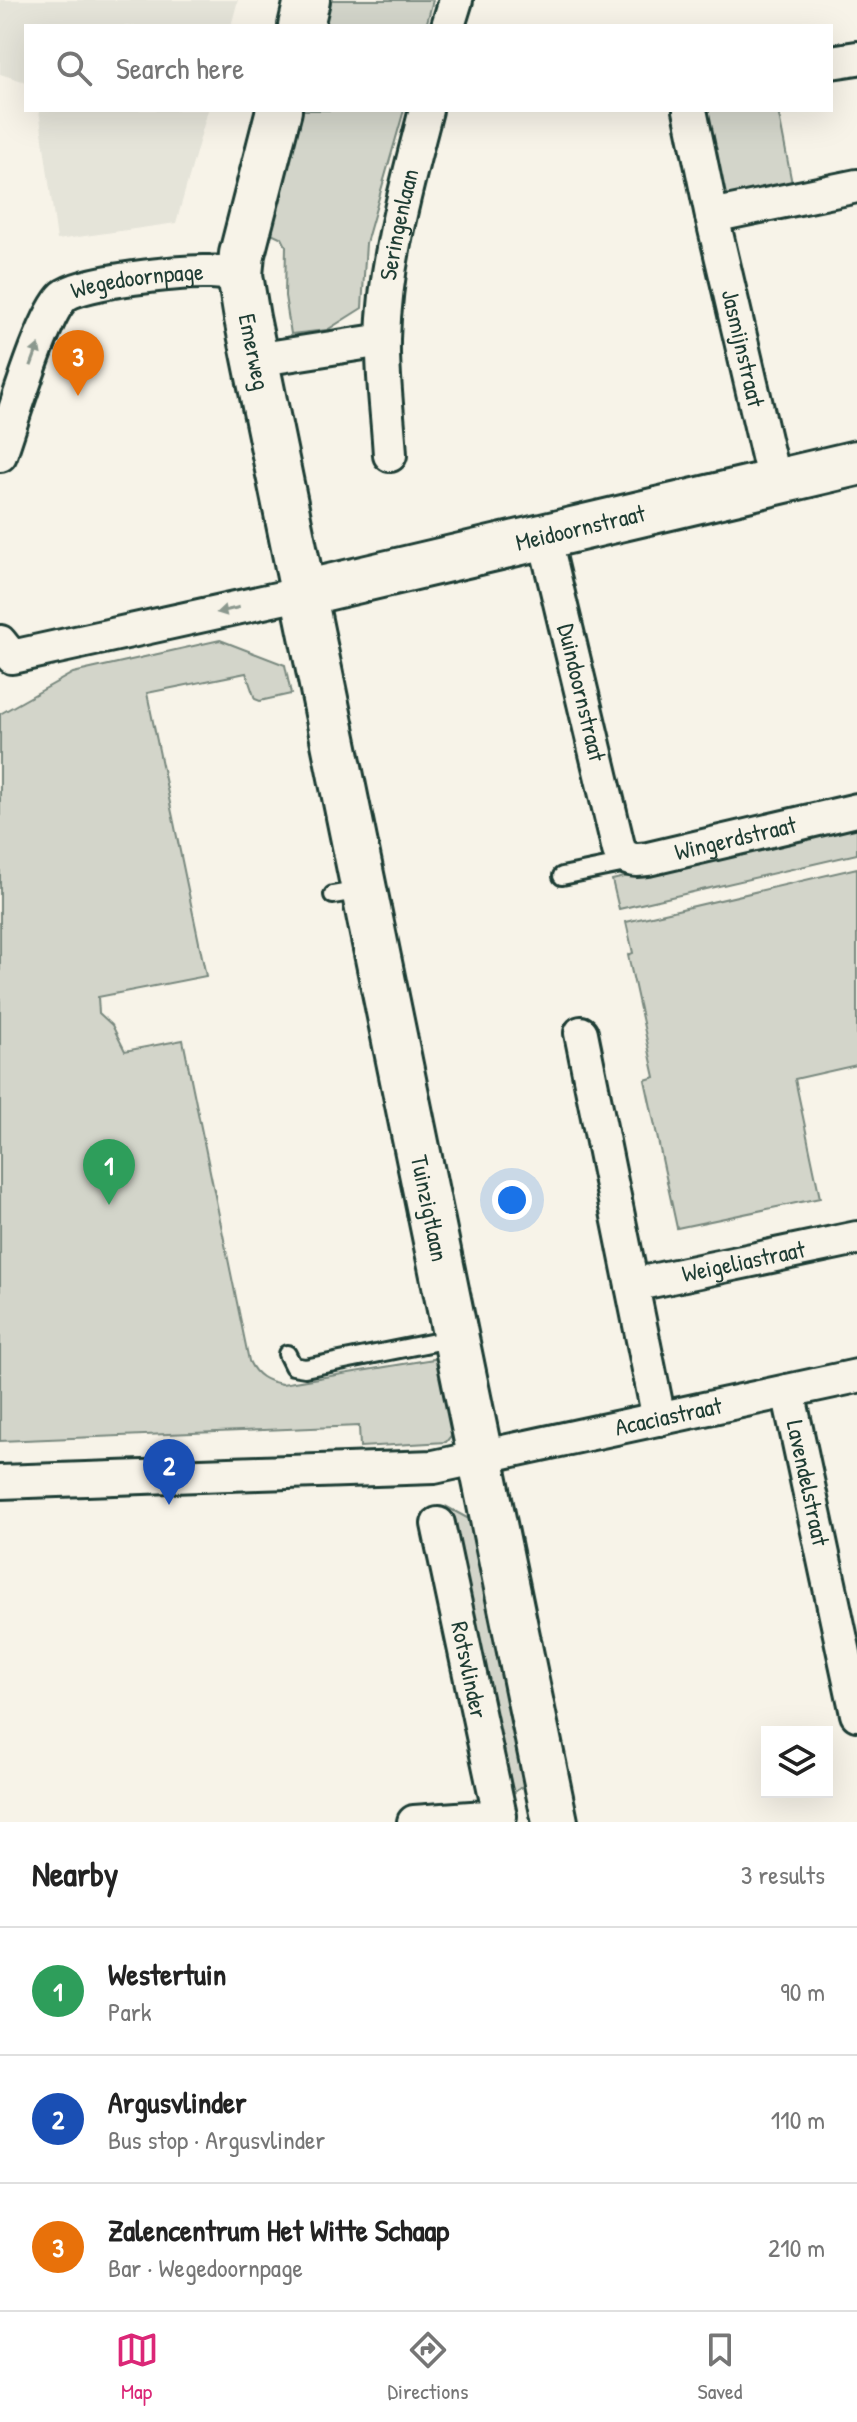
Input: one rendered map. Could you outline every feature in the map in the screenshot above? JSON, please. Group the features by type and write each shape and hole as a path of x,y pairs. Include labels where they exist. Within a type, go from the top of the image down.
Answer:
{"street":[{"path":"301,24 307,0"},
{"path":"449,24 456,0"},
{"path":"833,62 857,58"},
{"name":"Emerweg","path":"278,112 240,275 304,593"},
{"name":"Seringenlaan","path":"390,455 383,340 387,287 399,215 425,112"},
{"name":"Jasmijnstraat","path":"690,112 774,482"},
{"path":"712,216 857,186"},
{"name":"Wegedoornpage","path":"0,455 43,335 54,309 65,294 98,283 176,274 210,272 240,275"},
{"path":"255,360 383,340"},
{"name":"Meidoornstraat","path":"304,593 857,463"},
{"name":"Duindoornstraat","path":"544,535 629,855"},
{"path":"0,642 12,657 304,593"},
{"name":"Tuinzigtlaan","path":"304,593 349,892 456,1338 553,1813"},
{"name":"Wingerdstraat","path":"629,855 857,810"},
{"path":"581,1033 659,1419"},
{"name":"Weigeliastraat","path":"632,1285 857,1238"},
{"name":"Acaciastraat","path":"0,1482 434,1467 857,1376"},
{"name":"Lavendelstraat","path":"788,1391 857,1714"},
{"name":"Rotsvlinder","path":"438,1524 501,1819"},
{"path":"414,1822 501,1819 553,1813"}],"lane":[{"path":"562,876 629,855"},
{"path":"287,1354 293,1366 305,1368 456,1338"}],"shaded area":[{"path":"0,0 238,0 232,24 24,24 24,81 0,74"},
{"path":"325,0 433,0 427,24 319,24"},
{"path":"39,112 207,112 176,223 57,240"},
{"path":"297,112 403,112 366,243 362,308 327,330 291,334 285,296 286,246 282,238 267,231"},
{"path":"703,112 778,112 793,189 736,202 719,197"},
{"path":"220,640 285,665 291,694 260,701 255,699 246,673 147,693 206,976 98,997 99,1013 112,1025 125,1051 183,1040 249,1361 258,1374 282,1384 440,1358 455,1431 446,1442 360,1447 359,1426 0,1441 0,714 73,673"},
{"path":"857,822 857,854 619,909 612,880"},
{"path":"857,868 857,1065 795,1079 820,1198 677,1228 645,1080 655,1077 628,955 633,953 626,922"},
{"path":"447,1507 480,1525 534,1777 507,1798"}],"place":[{"name":"Zalencentrum Het Witte Schaap","path":"78,396"},
{"name":"Westertuin","path":"109,1205"},
{"name":"Argusvlinder","path":"169,1505"}]}
